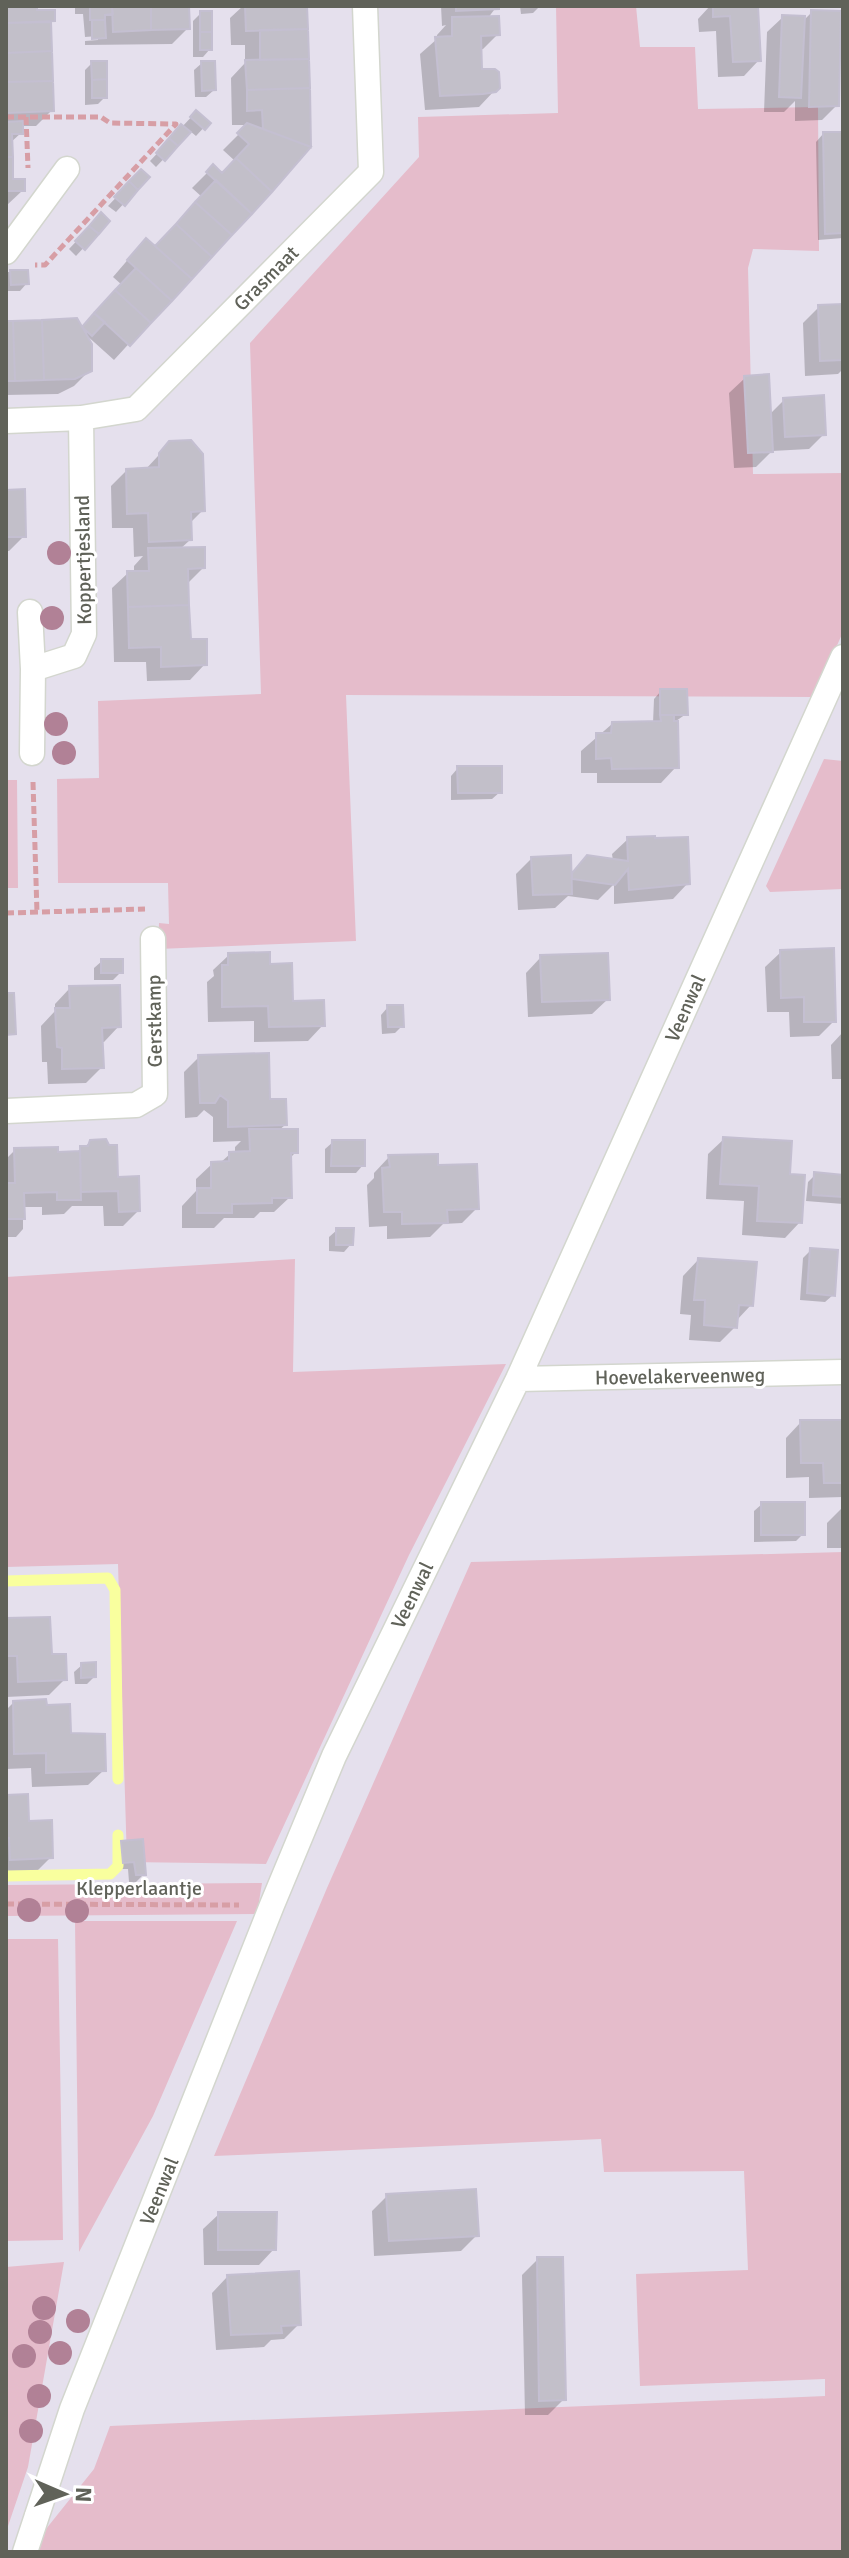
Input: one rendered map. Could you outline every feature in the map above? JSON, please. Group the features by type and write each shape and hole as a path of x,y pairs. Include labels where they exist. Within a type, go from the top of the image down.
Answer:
{"street":[{"name":"Grasmaat","path":"6,421 81,418 136,409 371,172 365,6"},
{"path":"6,252 67,169"},
{"name":"Koppertjesland","path":"33,669 74,656 84,634 81,418"},
{"path":"30,612 32,753"},
{"name":"Veenwal","path":"25,2552 72,2409 334,1756 518,1379 843,657"},
{"name":"Gerstkamp","path":"6,1111 136,1105 155,1094 153,939"},
{"name":"Hoevelakerveenweg","path":"518,1379 843,1372"}],"path":[{"path":"32,753 37,913"},
{"path":"6,913 152,908 153,939"},
{"name":"Klepperlaantje","path":"6,1904 272,1905"}],"shaded area":[{"path":"556,6 636,6 640,47 695,47 698,109 818,107 819,251 753,249 748,268 753,474 843,473 843,632 814,697 346,695 356,941 158,949 159,923 169,924 168,883 58,883 57,779 99,778 98,701 261,694 250,343 419,157 418,117 558,113"},
{"path":"824,759 843,761 843,889 770,892 766,886"},
{"path":"6,780 17,780 18,888 6,888"},
{"path":"295,1259 293,1372 506,1364 409,1555 266,1864 127,1862 118,1564 6,1567 6,1277"},
{"path":"843,1552 843,2552 30,2552 94,2469 110,2426 825,2396 825,2379 640,2386 636,2274 748,2270 744,2171 604,2172 601,2139 214,2156 327,1888 471,1562"},
{"path":"262,1883 257,1914 6,1916 6,1885"},
{"path":"75,1921 237,1921 153,2116 79,2252"},
{"path":"6,1939 58,1939 63,2240 6,2241"},
{"path":"64,2262 28,2467 6,2532 6,2267"}],"building":[{"path":"6,6 37,6 37,10 55,10 55,21 6,23"},
{"path":"82,6 112,6 113,14 105,15 105,20 90,20 90,7"},
{"path":"112,6 151,6 151,30 113,32"},
{"path":"151,6 189,6 190,29 151,30"},
{"path":"245,6 307,6 308,29 246,31"},
{"path":"456,6 499,6 499,9 456,11"},
{"path":"713,6 758,6 761,61 733,62 730,16 713,17"},
{"path":"811,10 841,11 839,106 809,107"},
{"path":"200,11 212,11 212,32 200,32"},
{"path":"782,15 805,16 801,98 779,97"},
{"path":"499,16 500,35 481,36 482,69 499,72 500,88 496,92 483,94 440,96 435,37 452,36 452,17"},
{"path":"92,20 105,20 106,38 92,39"},
{"path":"51,22 52,51 6,53 6,23"},
{"path":"308,29 309,59 260,60 260,30"},
{"path":"200,32 212,32 212,50 200,50"},
{"path":"52,51 53,81 6,82 6,53"},
{"path":"309,59 310,88 247,90 245,60"},
{"path":"91,61 107,61 107,79 92,80"},
{"path":"201,61 215,61 216,90 202,91"},
{"path":"107,79 107,98 92,98 92,80"},
{"path":"53,81 54,111 6,113 6,82"},
{"path":"310,88 311,147 263,129 262,110 247,111 247,90"},
{"path":"196,110 211,123 205,130 190,117"},
{"path":"23,121 23,134 12,134 13,157 6,157 6,122"},
{"path":"247,123 311,147 272,192 236,158 249,144 237,133"},
{"path":"181,124 191,132 178,146 169,138"},
{"path":"823,132 843,132 843,233 825,234"},
{"path":"169,138 178,146 165,161 156,153"},
{"path":"6,157 13,157 13,179 25,179 25,191 6,191"},
{"path":"236,158 272,192 252,214 206,172 213,164 222,173"},
{"path":"141,169 150,177 138,190 129,181"},
{"path":"216,180 252,214 232,235 195,202"},
{"path":"129,181 138,190 125,206 114,197"},
{"path":"195,202 232,235 212,257 176,224"},
{"path":"101,212 110,221 99,234 89,226"},
{"path":"176,224 212,257 192,279 155,246"},
{"path":"89,226 99,234 85,250 75,241"},
{"path":"146,238 192,279 172,301 127,260"},
{"path":"136,268 172,301 151,323 115,290"},
{"path":"10,270 28,270 29,284 11,285"},
{"path":"115,290 151,323 130,346 94,313"},
{"path":"843,304 843,360 820,361 818,305"},
{"path":"94,313 105,322 92,336 82,327"},
{"path":"77,318 92,344 92,371 75,379 44,380 42,320"},
{"path":"42,320 44,380 15,381 13,321"},
{"path":"6,321 13,321 15,381 6,381"},
{"path":"769,374 773,452 748,453 744,376"},
{"path":"824,395 826,435 785,437 783,398"},
{"path":"191,440 203,454 205,511 191,512 192,540 149,542 148,513 127,514 126,469 159,467 159,453 169,441"},
{"path":"25,489 26,537 6,537 6,490"},
{"path":"205,547 205,568 188,569 189,605 128,607 127,571 149,571 148,548"},
{"path":"189,605 191,639 207,639 207,665 161,667 161,647 129,648 128,607"},
{"path":"660,689 687,689 688,715 660,715"},
{"path":"660,715 674,715 674,721 678,721 679,768 612,769 611,758 596,759 596,733 611,733 612,722 661,721"},
{"path":"457,766 502,766 502,793 458,793"},
{"path":"627,837 688,837 690,884 629,890 628,869 615,885 572,879 572,873 587,855 628,861"},
{"path":"571,855 572,894 533,895 531,857"},
{"path":"834,948 836,1022 804,1022 804,997 781,998 780,950"},
{"path":"270,952 270,964 292,963 293,1001 324,1000 325,1026 269,1027 268,1006 222,1007 222,965 228,965 228,953"},
{"path":"608,953 610,1000 542,1002 540,955"},
{"path":"101,959 123,959 123,973 101,973"},
{"path":"120,985 121,1027 102,1028 104,1068 62,1069 62,1048 57,1047 55,1008 70,1008 69,986"},
{"path":"6,993 14,993 16,1034 6,1035"},
{"path":"387,1005 403,1005 404,1027 388,1027"},
{"path":"269,1053 270,1099 286,1099 287,1125 228,1127 228,1101 220,1095 215,1103 200,1103 198,1055"},
{"path":"249,1129 298,1129 298,1153 291,1153 292,1198 272,1198 272,1203 232,1204 232,1213 197,1213 197,1188 211,1188 211,1162 229,1161 229,1152 250,1151"},
{"path":"723,1137 792,1141 790,1174 805,1175 802,1223 757,1221 759,1186 720,1184"},
{"path":"106,1139 109,1145 117,1145 118,1177 139,1176 140,1211 119,1212 118,1191 81,1192 80,1146 88,1146 90,1140"},
{"path":"332,1140 365,1140 365,1166 331,1166"},
{"path":"58,1147 58,1152 80,1151 81,1200 57,1200 57,1192 24,1193 25,1219 6,1219 6,1183 15,1183 14,1148"},
{"path":"438,1154 438,1165 477,1164 479,1209 447,1210 448,1223 402,1224 402,1212 384,1212 382,1168 390,1167 388,1155"},
{"path":"814,1172 843,1175 843,1197 813,1195"},
{"path":"336,1228 354,1228 353,1245 336,1245"},
{"path":"810,1248 838,1250 835,1296 807,1293"},
{"path":"698,1258 757,1262 753,1306 739,1305 737,1328 704,1325 705,1300 694,1300"},
{"path":"800,1420 843,1420 843,1483 824,1483 823,1463 801,1463"},
{"path":"761,1502 805,1502 805,1535 761,1535"},
{"path":"50,1617 52,1654 66,1654 67,1680 18,1682 17,1656 6,1656 6,1618"},
{"path":"96,1662 96,1677 81,1678 81,1663"},
{"path":"46,1699 47,1705 70,1704 71,1733 105,1734 106,1771 46,1773 46,1753 14,1754 13,1701"},
{"path":"28,1794 29,1821 52,1820 53,1858 10,1860 9,1838 6,1838 6,1795"},
{"path":"143,1839 146,1875 136,1875 134,1862 123,1863 121,1841"},
{"path":"476,2189 479,2236 389,2241 386,2194"},
{"path":"218,2212 277,2212 276,2250 218,2250"},
{"path":"537,2257 563,2257 566,2400 539,2401"},
{"path":"299,2271 301,2325 281,2326 282,2333 231,2335 227,2275"}],"waterway":[{"path":"6,1581 108,1578 115,1590 118,1779"},
{"path":"6,1876 110,1874 118,1866 118,1835"}]}
